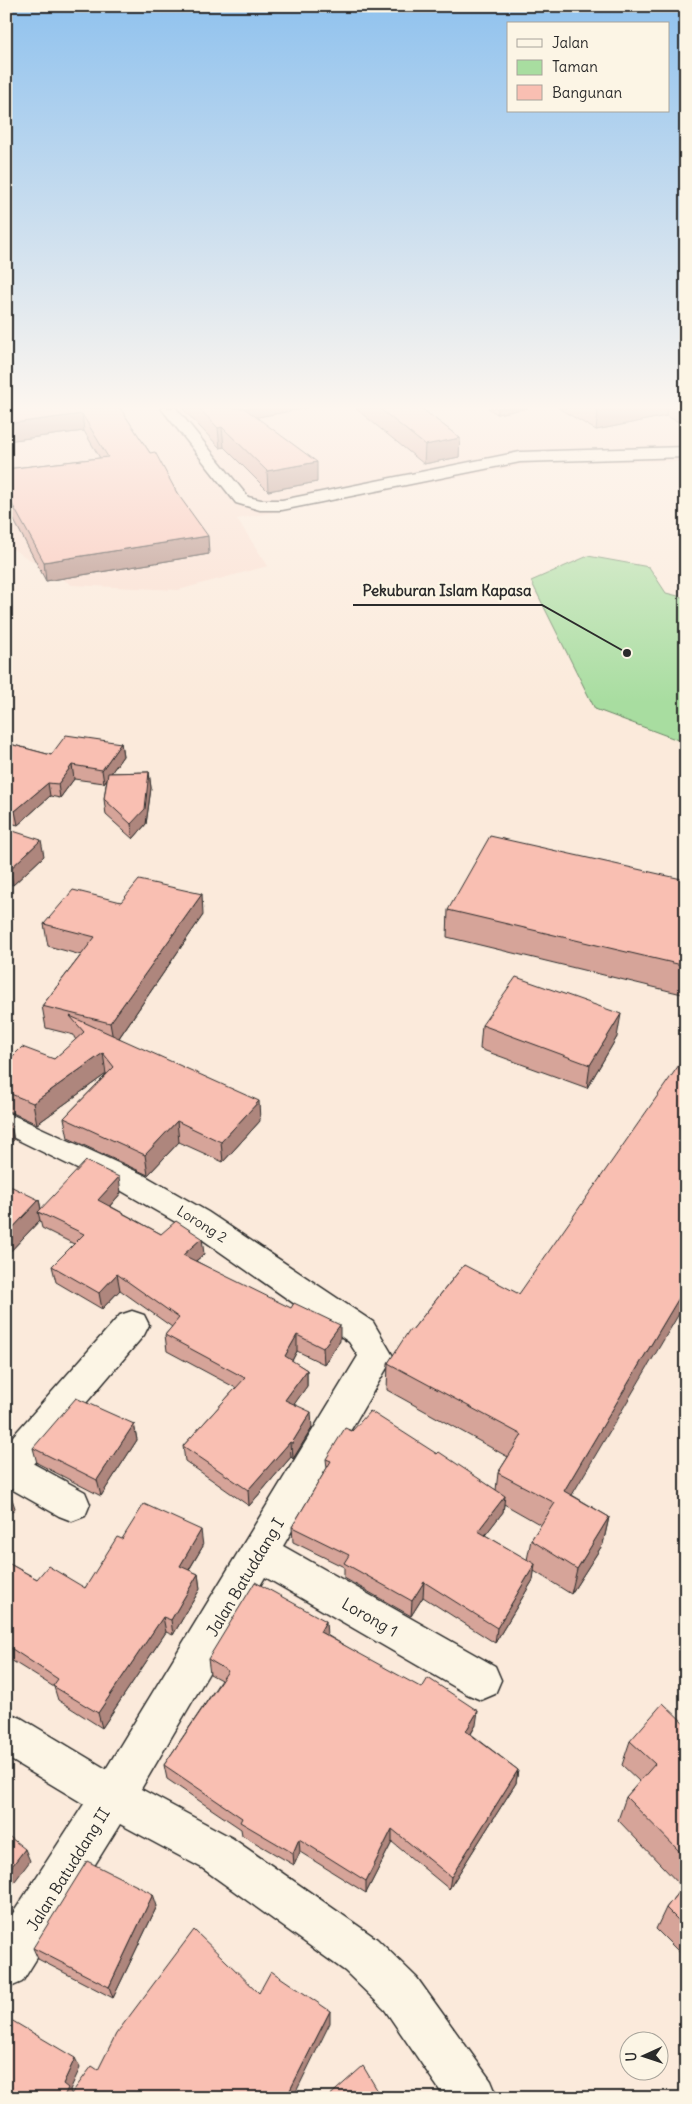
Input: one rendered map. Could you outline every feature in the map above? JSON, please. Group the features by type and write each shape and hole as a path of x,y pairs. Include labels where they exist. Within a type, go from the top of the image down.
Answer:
{"street":[{"name":"Lorong 2","path":"6,1122 131,1182 197,1220 362,1332 376,1356"},
{"path":"72,1504 7,1467 132,1325"},
{"name":"Jalan Batuddang I","path":"113,1798 376,1356"},
{"name":"Lorong 1","path":"259,1553 481,1680"},
{"path":"6,1734 113,1798 217,1854 361,1955 402,1994 457,2070 474,2098"},
{"name":"Jalan Batuddang II","path":"6,1966 113,1798"}],"shaded area":[{"path":"6,506 305,506 237,519 268,566 178,590 72,585 6,545"}],"green space":[{"path":"588,556 649,567 666,593 686,598 686,740 678,740 595,709 531,581"}],"building":[{"path":"13,506 187,506 208,536 44,562"},
{"path":"66,735 121,743 102,770 72,765 58,784 48,783 15,811 6,809 6,743 51,755"},
{"path":"149,772 145,809 131,824 104,799 108,773"},
{"path":"13,831 41,840 10,869 6,868 6,833"},
{"path":"490,836 686,880 686,966 448,910"},
{"path":"139,880 202,894 110,1023 42,1006 95,937 44,924 73,890 121,902"},
{"path":"516,977 621,1014 590,1065 482,1025"},
{"path":"70,1016 259,1101 221,1142 177,1121 145,1155 64,1118 114,1067 103,1053 33,1103 6,1092 6,1063 22,1047 54,1059 84,1032"},
{"path":"686,1055 686,1286 564,1491 609,1517 577,1569 531,1540 555,1503 498,1473 522,1435 388,1363 410,1329 412,1330 464,1265 519,1294"},
{"path":"86,1161 119,1177 98,1200 161,1234 176,1221 202,1238 183,1255 291,1308 294,1303 340,1325 323,1348 297,1335 285,1356 307,1370 285,1400 311,1412 292,1443 290,1442 248,1490 183,1446 245,1378 165,1335 179,1318 117,1274 99,1293 52,1266 84,1234 38,1212"},
{"path":"6,1184 39,1200 6,1235"},
{"path":"76,1398 134,1424 97,1480 33,1448"},
{"path":"370,1411 437,1454 439,1452 505,1496 478,1531 535,1564 497,1628 424,1582 412,1601 344,1563 349,1555 292,1527 331,1461 326,1459 345,1428 352,1431"},
{"path":"144,1504 201,1530 180,1566 198,1574 171,1620 163,1617 98,1713 53,1686 58,1679 6,1645 6,1562 37,1579 48,1566 85,1588 117,1537 122,1539"},
{"path":"255,1582 326,1621 320,1632 422,1688 428,1678 478,1711 466,1731 518,1770 451,1877 392,1829 366,1881 299,1839 293,1853 240,1822 242,1818 164,1765 228,1671 208,1659"},
{"path":"663,1703 686,1725 686,1858 626,1797 655,1764 630,1741"},
{"path":"6,1834 25,1849 6,1874"},
{"path":"87,1861 153,1894 109,1987 33,1948"},
{"path":"686,1882 686,1928 666,1908"},
{"path":"194,1930 259,1993 271,1971 330,2011 286,2098 77,2098 71,2094 92,2066 98,2070 116,2034"},
{"path":"6,2017 75,2058 63,2084 68,2088 63,2098 6,2098"},
{"path":"363,2066 382,2098 327,2098"}],"place":[{"name":"Pekuburan Islam Kapasa","path":"627,653"}]}
